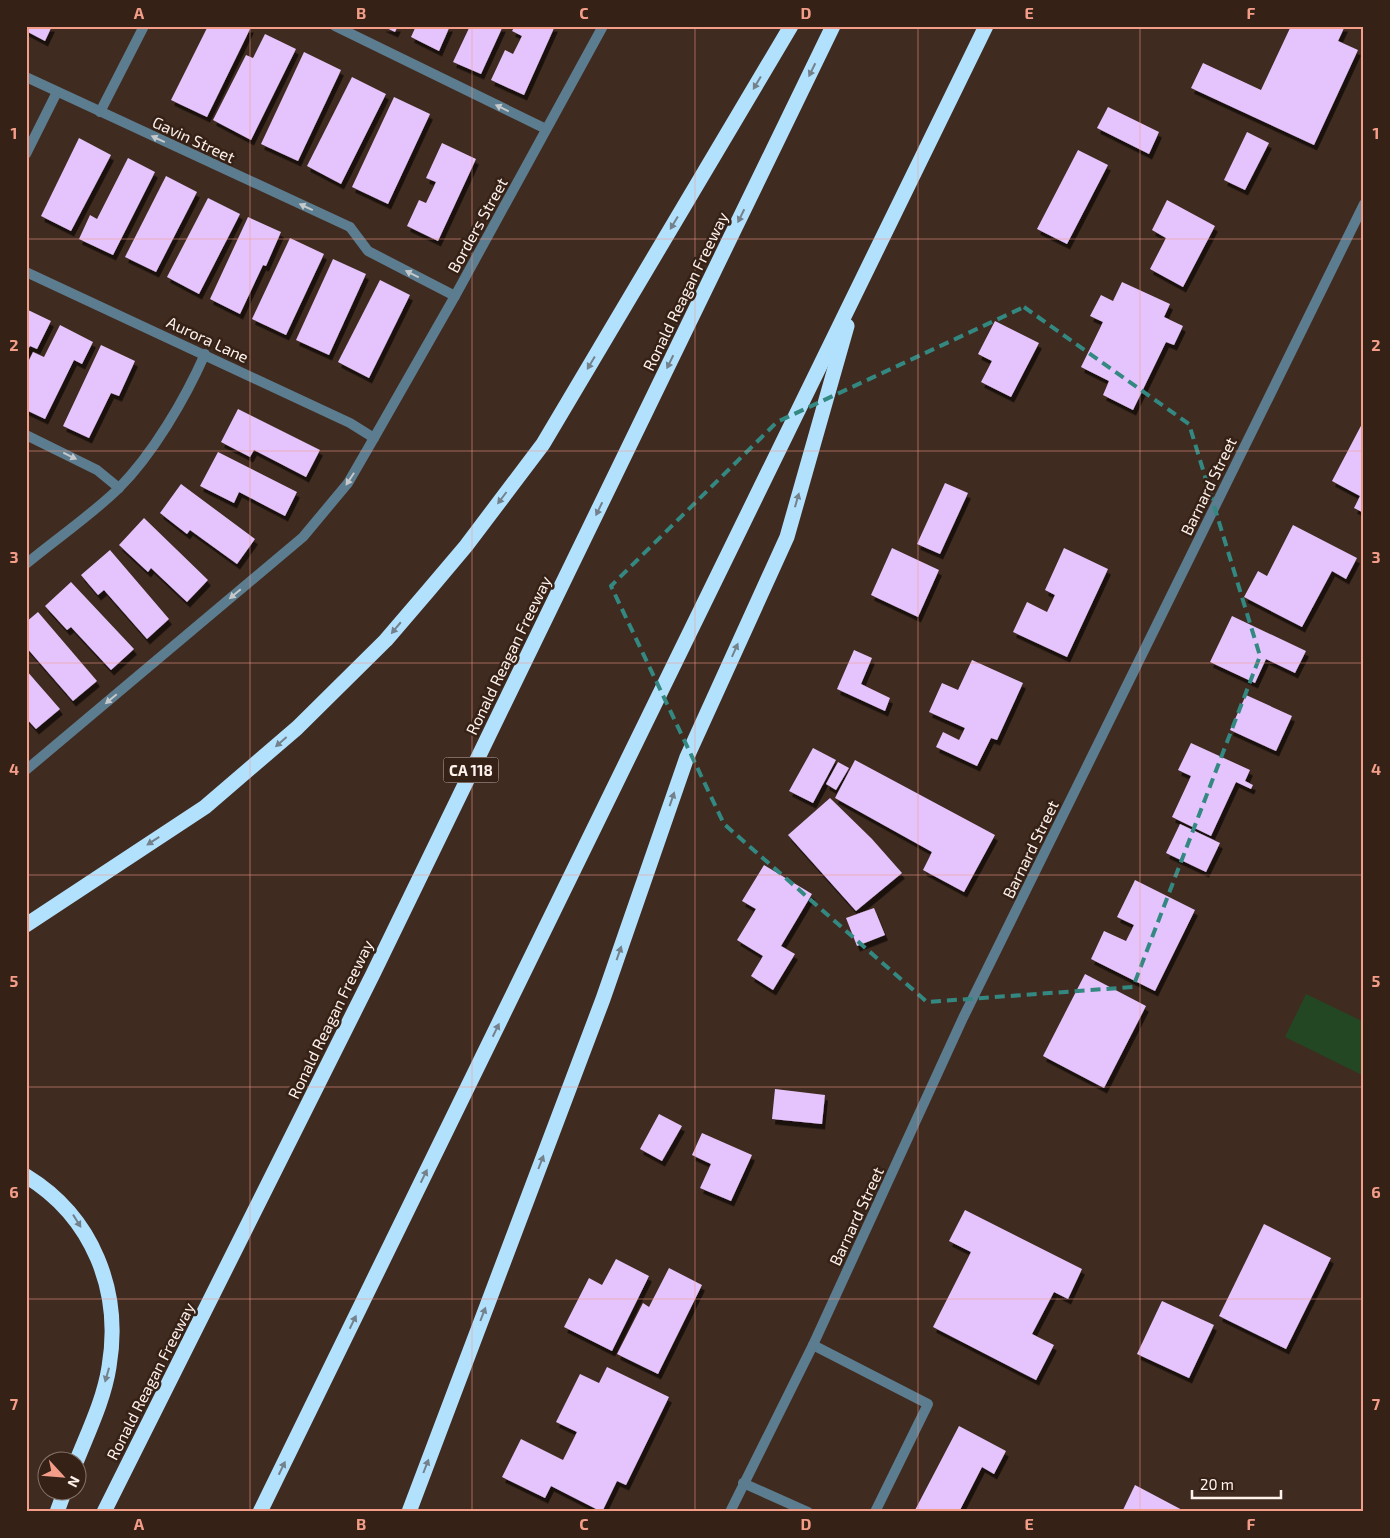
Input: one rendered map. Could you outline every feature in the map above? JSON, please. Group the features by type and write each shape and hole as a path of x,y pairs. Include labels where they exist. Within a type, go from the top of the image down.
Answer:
{"highway":[{"path":"26,924 205,807 297,728 386,640 404,619 466,546 543,444 791,26"},
{"name":"Ronald Reagan Freeway","path":"104,1512 377,965 833,26"},
{"path":"260,1512 986,26"},
{"path":"408,1512 603,999 686,757 787,537 858,288"},
{"path":"26,1176 43,1186 72,1214 97,1254 109,1289 114,1327 109,1368 97,1409 81,1450"},
{"path":"56,1512 61,1500"}],"street":[{"path":"100,112 144,26"},
{"path":"334,26 546,129"},
{"name":"Borders Street","path":"26,770 303,537 348,483 455,296 603,26"},
{"name":"Gavin Street","path":"26,77 350,227 368,251 455,296"},
{"path":"26,154 57,92"},
{"name":"Barnard Street","path":"730,1512 813,1344 963,1018 1364,204"},
{"name":"Aurora Lane","path":"26,272 350,423 374,438"},
{"path":"26,564 118,488 160,436 193,380 204,354"},
{"path":"26,435 97,470 118,488"},
{"path":"813,1344 928,1404 875,1512"},
{"path":"743,1483 808,1512"}],"highlighted area":[{"path":"1024,307 1189,424 1260,656 1133,987 927,1002 724,824 611,586 777,422"}],"green space":[{"path":"1306,994 1364,1022 1364,1076 1285,1037"}],"building":[{"path":"26,26 52,26 45,41 26,31"},
{"path":"208,26 251,27 207,117 171,100"},
{"path":"382,26 398,26 395,32"},
{"path":"416,26 450,26 439,51 411,37"},
{"path":"470,26 503,26 481,74 453,62"},
{"path":"515,26 555,26 524,95 491,80 505,50 513,54 522,36 512,31"},
{"path":"1291,26 1345,26 1338,41 1358,50 1314,145 1191,88 1203,63 1261,90"},
{"path":"265,34 296,49 251,140 213,120 246,55 253,58"},
{"path":"304,52 341,70 298,161 261,144"},
{"path":"352,77 386,94 341,184 307,166"},
{"path":"394,97 430,114 388,204 352,187"},
{"path":"1108,107 1159,132 1149,154 1097,128"},
{"path":"1247,132 1269,143 1245,190 1224,180"},
{"path":"79,138 111,155 71,231 41,216"},
{"path":"442,143 476,159 438,241 407,226 419,200 426,203 436,182 426,178"},
{"path":"1078,150 1108,165 1067,244 1037,229"},
{"path":"128,158 155,172 113,255 79,239 90,215 97,219"},
{"path":"166,176 197,192 156,272 125,257"},
{"path":"208,198 240,214 199,294 167,277"},
{"path":"1167,200 1215,226 1183,287 1150,269 1166,238 1152,230"},
{"path":"248,217 281,232 266,266 263,265 240,314 210,299"},
{"path":"290,238 324,254 286,335 252,319"},
{"path":"333,259 366,274 329,355 296,340"},
{"path":"380,280 410,295 369,378 338,362"},
{"path":"1122,282 1170,304 1164,317 1183,326 1174,345 1166,342 1133,410 1103,395 1109,381 1081,367 1103,322 1090,316 1101,295 1113,301"},
{"path":"26,309 51,321 37,349 30,346 26,353"},
{"path":"995,321 1039,343 1011,397 981,382 992,361 978,354"},
{"path":"60,325 93,342 82,364 74,360 45,419 26,410 28,389 26,388 26,366 33,352 44,357"},
{"path":"101,345 135,361 119,396 111,393 89,438 63,426"},
{"path":"238,409 320,450 306,477 254,450 250,457 221,442"},
{"path":"1364,420 1364,513 1354,508 1360,496 1332,481"},
{"path":"218,452 297,492 285,516 239,492 234,503 200,486"},
{"path":"945,483 968,493 940,554 917,544"},
{"path":"181,484 255,539 237,564 190,530 187,534 160,513"},
{"path":"144,518 208,580 187,602 151,568 148,572 119,545"},
{"path":"1293,525 1357,558 1346,579 1332,571 1302,627 1244,597 1258,571 1267,576"},
{"path":"892,548 939,570 918,617 871,595"},
{"path":"1064,548 1108,569 1067,657 1013,632 1027,602 1047,612 1055,595 1045,590"},
{"path":"110,550 169,619 147,639 104,590 98,595 81,575"},
{"path":"71,582 134,649 111,670 71,627 67,630 45,606"},
{"path":"38,612 97,681 73,701 26,647 26,622"},
{"path":"1232,616 1306,651 1295,673 1266,659 1255,683 1210,662"},
{"path":"854,650 872,658 861,684 890,698 885,711 837,689"},
{"path":"972,660 1023,683 997,740 991,738 977,766 936,747 943,732 959,740 965,728 929,712 942,683 958,690"},
{"path":"26,670 60,709 36,729 26,718"},
{"path":"1246,695 1292,716 1276,751 1230,730"},
{"path":"1191,743 1250,770 1245,781 1253,785 1251,789 1236,782 1211,836 1172,817 1191,776 1178,770"},
{"path":"813,748 836,760 813,803 789,791"},
{"path":"855,760 995,835 964,892 923,870 932,852 835,798"},
{"path":"838,762 849,768 836,790 826,784"},
{"path":"830,798 872,839 902,873 856,911 788,835"},
{"path":"1180,824 1220,843 1206,872 1166,853"},
{"path":"764,865 812,894 781,946 795,954 773,990 751,976 763,956 737,940 756,909 742,901"},
{"path":"1135,880 1195,910 1155,991 1091,959 1104,931 1126,941 1134,925 1117,917"},
{"path":"874,908 885,935 857,946 846,918"},
{"path":"1085,974 1146,1006 1104,1088 1043,1056"},
{"path":"775,1089 825,1095 822,1124 772,1119"},
{"path":"659,1114 682,1126 662,1161 640,1149"},
{"path":"702,1133 752,1155 731,1201 700,1188 711,1164 692,1155"},
{"path":"965,1210 1082,1269 1068,1299 1054,1292 1032,1334 1054,1345 1036,1380 933,1327 971,1252 949,1241"},
{"path":"1264,1224 1331,1258 1286,1349 1219,1316"},
{"path":"616,1259 649,1276 612,1351 564,1327 589,1278 602,1285"},
{"path":"669,1268 702,1285 658,1374 617,1354 643,1303 649,1307"},
{"path":"1162,1301 1214,1325 1189,1378 1137,1354"},
{"path":"607,1367 669,1397 626,1485 617,1481 602,1512 551,1486 545,1498 502,1477 521,1439 563,1460 577,1432 556,1422 580,1374 599,1383"},
{"path":"959,1426 1006,1451 994,1474 982,1467 959,1512 914,1512"},
{"path":"1135,1485 1186,1512 1122,1512"}]}
